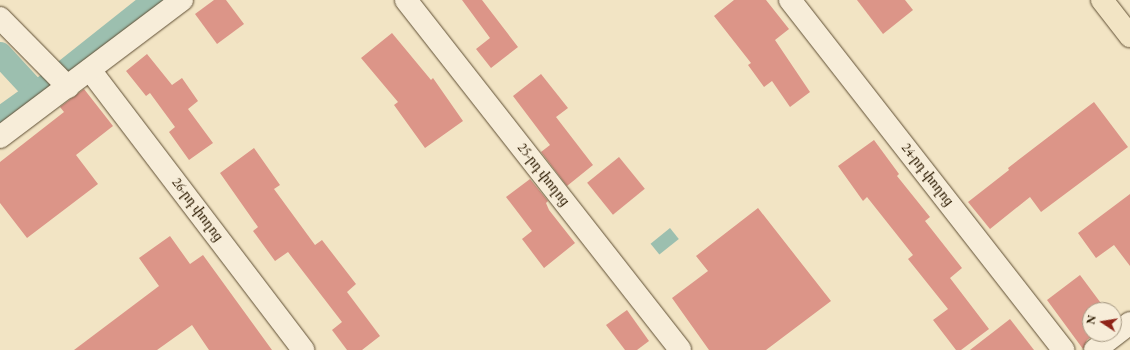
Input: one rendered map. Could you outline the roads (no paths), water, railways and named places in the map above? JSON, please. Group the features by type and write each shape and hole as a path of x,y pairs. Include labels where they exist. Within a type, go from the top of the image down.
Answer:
{"main road":[{"path":"1102,0 1130,36"}],"street":[{"path":"0,137 182,0"},
{"name":"25-րդ փողոց","path":"406,0 680,350"},
{"name":"24-րդ փողոց","path":"790,0 1063,350"},
{"path":"0,18 68,87"},
{"name":"26-րդ փողոց","path":"90,70 303,350"},
{"path":"1095,350 1130,324"}],"waterway":[{"path":"67,70 155,0"},
{"path":"0,54 36,93"},
{"path":"0,119 53,81"}]}
